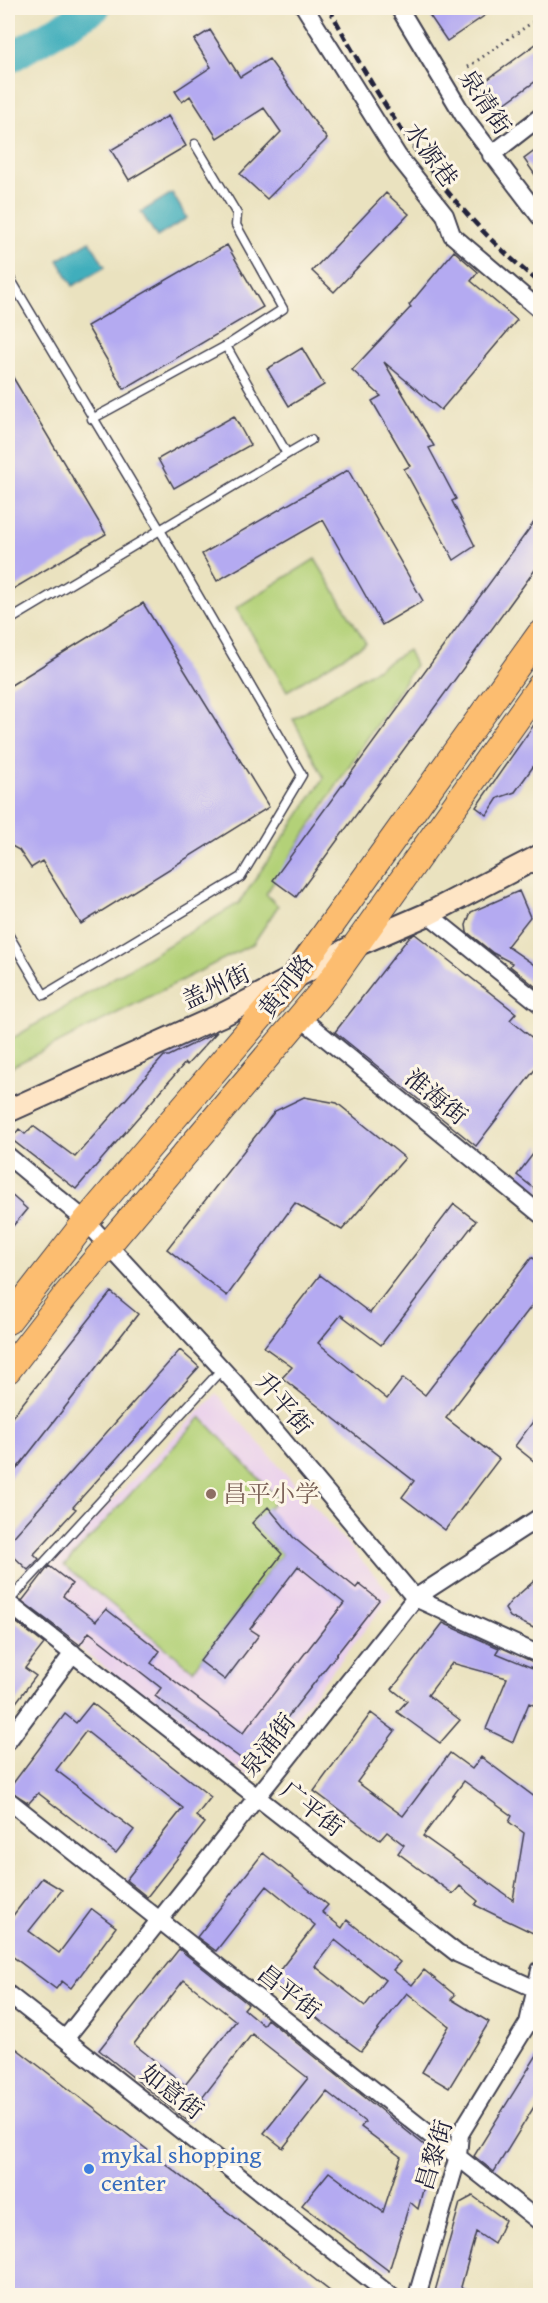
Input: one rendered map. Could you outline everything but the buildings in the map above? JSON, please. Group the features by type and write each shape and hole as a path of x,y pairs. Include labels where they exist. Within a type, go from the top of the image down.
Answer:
{"main road":[{"name":"黄河路","path":"8,1321 86,1221 292,980 540,634"},
{"name":"黄河路","path":"8,1370 108,1245 301,1018 356,945 540,686"}],"street":[{"name":"水源巷","path":"305,8 398,156 445,215 452,236 540,310"},
{"name":"泉清街","path":"399,8 429,61 491,154 540,217"},
{"path":"491,154 540,117"},
{"name":"盖州街","path":"8,1112 292,980 356,945 428,914 540,856"},
{"path":"428,914 540,1004"},
{"name":"淮海街","path":"301,1018 540,1211"},
{"name":"升平街","path":"8,1156 86,1221 222,1369 415,1598 540,1655"},
{"name":"泉涌街","path":"65,2039 415,1598 540,1516"},
{"name":"广平街","path":"8,1603 458,1954 538,1990"},
{"path":"8,1741 73,1653"},
{"name":"昌平街","path":"8,1800 540,2222"},
{"name":"昌黎街","path":"417,2295 458,2156 460,2134 528,2023 538,1990 540,1970"},
{"name":"如意街","path":"8,1994 391,2295"}],"lane":[{"path":"92,419 226,346 284,309 236,225 237,214 195,144"},
{"path":"8,275 302,775 241,877 44,995 8,934"},
{"path":"226,346 287,454"},
{"path":"8,621 310,440"},
{"path":"8,1603 222,1369"}],"path":[{"path":"468,68 540,17"}],"shaded area":[{"name":"昌平小学","path":"216,1394 392,1595 249,1777 16,1600"}],"green space":[{"path":"315,559 366,643 287,691 236,608"},
{"path":"408,650 415,665 266,894 278,906 253,944 11,1067 8,1061 8,1041 239,903 324,778 293,719"},
{"path":"201,1417 278,1499 253,1523 282,1554 193,1670 64,1566"}],"water":[{"path":"172,193 187,218 157,237 141,212"},
{"path":"90,241 105,267 73,286 58,260"}],"waterway":[{"path":"8,59 95,8"}],"railway":[{"path":"329,8 372,84 420,156 475,223 540,283"}],"place":[{"name":"昌平小学","path":"211,1494"},
{"name":"mykal shopping center","path":"89,2169"}]}
